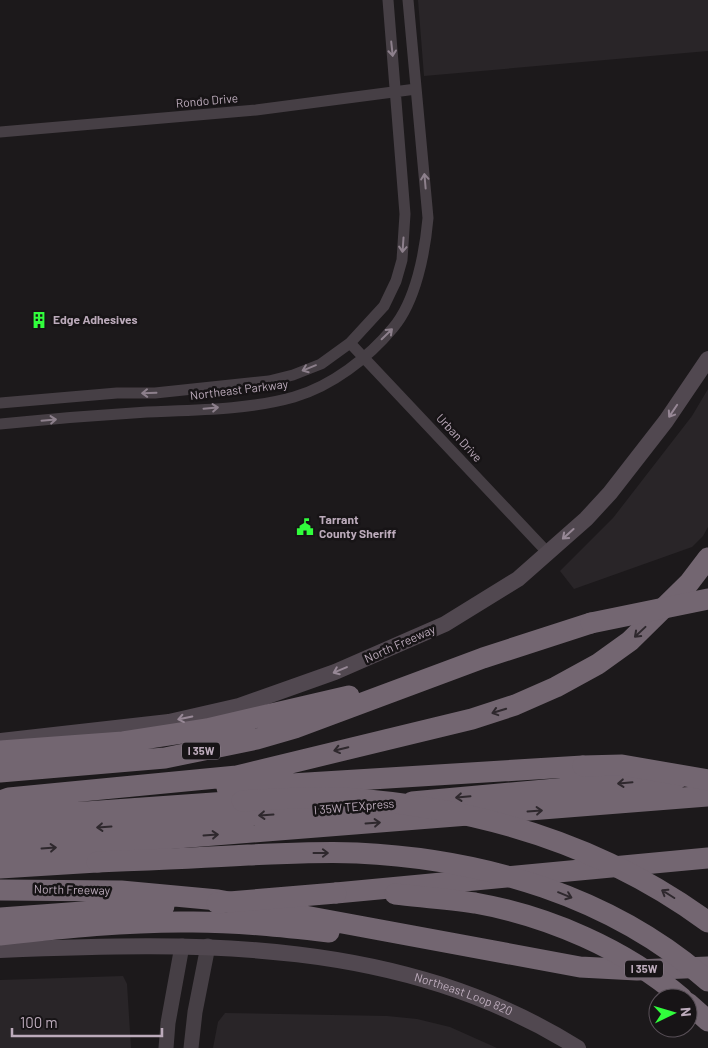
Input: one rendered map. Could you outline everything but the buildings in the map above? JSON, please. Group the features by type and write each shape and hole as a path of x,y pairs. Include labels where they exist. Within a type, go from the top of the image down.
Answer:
{"highway":[{"path":"0,801 8,798 237,776 472,719 515,705 590,669 630,642 689,583 708,558"},
{"name":"I 35W","path":"0,772 124,763 210,750 295,728 483,658 591,623 708,599"},
{"path":"0,751 123,742 207,729 370,690 394,691"},
{"path":"0,805 156,796 270,785 583,766 622,765 708,780"},
{"name":"I 35W TEXpress","path":"0,836 278,814 708,776"},
{"name":"I 35W TEXpress","path":"0,852 708,796"},
{"path":"0,818 242,801 343,798 401,804 502,822 549,837 629,872 667,894 708,922"},
{"path":"0,868 97,862 355,852 444,861 534,882 581,902 645,934 708,981"},
{"path":"0,918 336,893 708,858"},
{"name":"North Freeway","path":"0,890 121,891 192,897 285,911 580,966 637,970 708,967"},
{"path":"336,893 395,894 444,899 476,904 523,916 550,924 600,946 641,968 668,988"},
{"path":"0,935 126,923 192,922 251,924 360,937 391,931"},
{"path":"698,1012 708,1020"}],"main road":[{"name":"North Freeway","path":"0,741 169,722 239,706 283,692 344,668 445,624 518,579 610,493 666,422 704,365"},
{"path":"0,950 208,946"},
{"name":"Northeast Loop 820","path":"208,946 262,949 340,960 441,983 486,1000 547,1029 578,1048"}],"street":[{"name":"Northeast Parkway","path":"0,403 117,393 155,393 269,381 293,375 321,364 350,343 384,306 396,281 402,260 405,214 388,0"},
{"name":"Northeast Parkway","path":"0,424 207,409 293,397 336,378 363,357 394,327 418,277 426,249 428,218 408,0"},
{"name":"Rondo Drive","path":"0,132 256,110 416,89"},
{"name":"Urban Drive","path":"350,343 548,553"},
{"path":"117,393 120,414"},
{"path":"166,1048 168,1023 182,946"},
{"path":"191,1048 195,1012 208,946"}],"shaded area":[{"path":"418,0 708,0 708,51 424,76"},
{"path":"708,389 708,527 703,536 692,547 574,589 560,571 613,518 692,416"},
{"path":"123,976 127,984 131,1048 0,1048 0,980"},
{"path":"225,1013 387,1016 417,1019 450,1027 497,1048 213,1048 218,1022"}],"place":[{"name":"Edge Adhesives","path":"39,320"},
{"name":"Tarrant County Sheriff","path":"305,527"}]}
